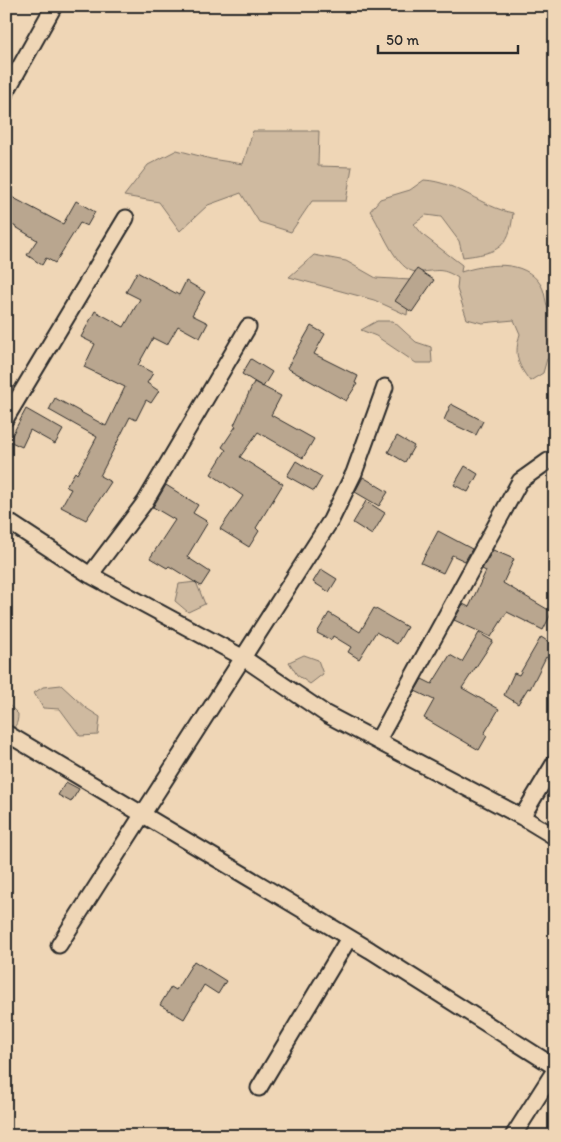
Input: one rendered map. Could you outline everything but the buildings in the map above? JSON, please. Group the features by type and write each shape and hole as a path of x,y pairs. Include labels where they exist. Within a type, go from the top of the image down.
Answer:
{"street":[{"path":"6,92 54,6"},
{"path":"6,418 126,218"},
{"path":"90,575 145,502 248,327"},
{"path":"59,945 331,520 354,473 385,387"},
{"path":"378,740 520,481 548,461 555,462"},
{"path":"6,520 90,575 242,657 326,714 522,817 555,837"},
{"path":"6,733 349,938 555,1069 513,1136"},
{"path":"522,817 555,762"},
{"path":"260,1088 349,938"}],"shaded area":[{"path":"253,131 319,131 318,166 352,167 346,201 312,201 291,232 259,222 241,193 208,205 180,231 159,202 124,196 148,165 177,150 211,159 243,164"},
{"path":"424,180 448,185 490,206 513,213 509,235 505,242 493,251 463,257 459,241 441,217 426,215 414,224 424,236 462,265 461,272 493,265 504,265 525,270 534,276 541,285 547,306 555,317 555,354 547,359 543,373 530,381 518,359 517,347 520,334 514,320 482,323 467,319 457,289 458,278 438,270 417,272 409,270 402,265 370,211 380,199 410,190"},
{"path":"314,255 346,261 376,278 411,280 407,315 374,300 289,277"},
{"path":"377,321 393,321 416,342 431,347 432,363 416,363 376,336 361,330"},
{"path":"196,582 205,604 188,612 175,601 179,584"},
{"path":"304,655 318,660 323,674 310,684 297,675 289,662"},
{"path":"61,685 86,708 100,717 98,735 80,736 60,709 43,708 34,693 43,687"},
{"path":"6,702 18,714 15,726 6,733"}]}
